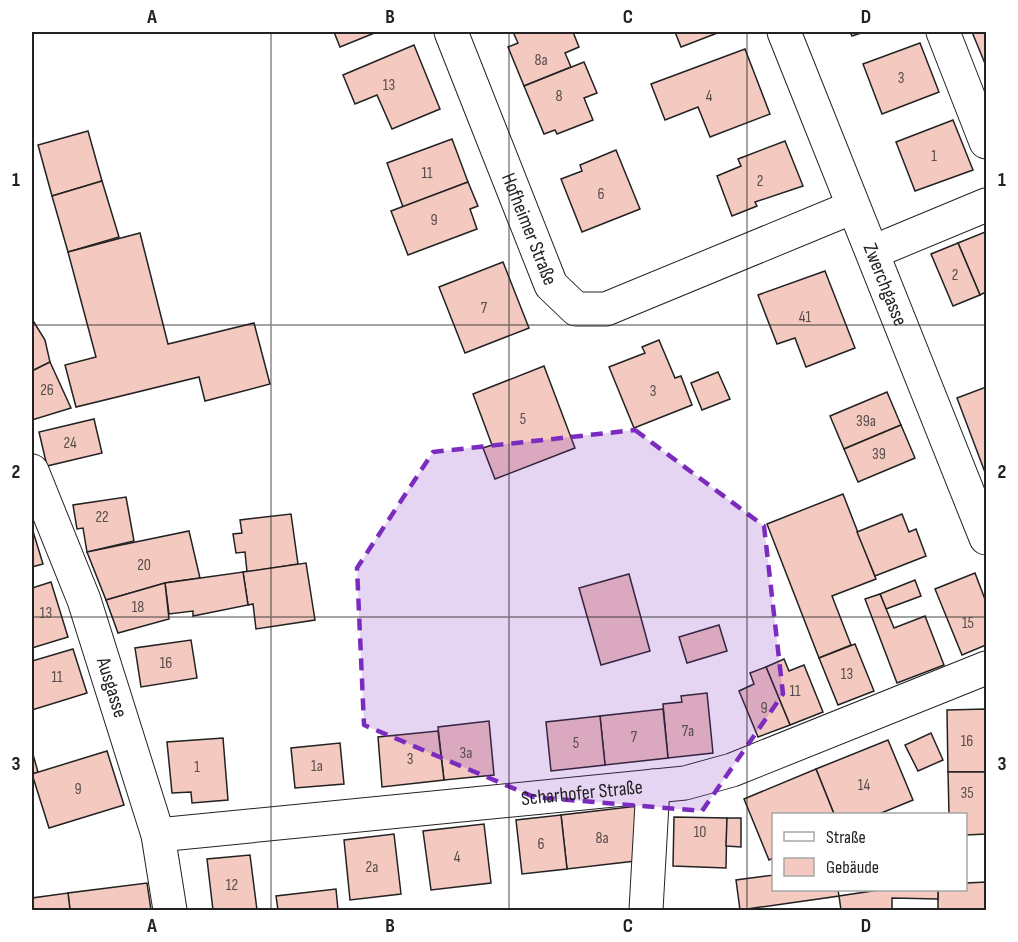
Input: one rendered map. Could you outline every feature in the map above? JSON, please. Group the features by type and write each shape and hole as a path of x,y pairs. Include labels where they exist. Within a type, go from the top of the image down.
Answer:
{"street":[{"name":"Hofheimer Straße","path":"451,32 551,285 576,309 606,309 853,207"},
{"name":"Zwerchgasse","path":"784,32 987,538"},
{"path":"943,32 987,142"},
{"path":"873,252 987,205"},
{"name":"Ausgasse","path":"32,471 84,600 158,835 170,910"},
{"name":"Scharhofer Straße","path":"158,835 685,783 732,770 987,668"},
{"path":"645,910 653,786"}],"highlighted area":[{"path":"635,430 764,526 783,694 702,811 534,797 364,725 357,568 433,452"}],"building":[{"path":"334,32 377,32 340,47"},
{"path":"513,32 573,32 579,47 565,53 571,67 524,86 508,47 518,43"},
{"path":"675,32 720,32 681,47"},
{"path":"850,32 864,32 852,36"},
{"path":"972,32 986,32 986,66"},
{"path":"920,43 939,92 882,114 863,64"},
{"path":"414,45 440,109 392,129 377,95 355,104 343,75"},
{"path":"745,49 770,114 710,137 698,107 665,120 651,84"},
{"path":"584,62 597,93 584,98 593,120 557,134 555,130 544,134 524,86"},
{"path":"953,120 973,170 915,191 896,142"},
{"path":"88,131 102,181 52,196 38,145"},
{"path":"452,139 468,182 403,207 387,163"},
{"path":"785,141 803,186 755,202 757,206 732,216 717,176 741,166 738,159"},
{"path":"616,150 640,209 582,232 561,179 582,171 580,165"},
{"path":"102,181 119,237 68,252 52,196"},
{"path":"468,182 478,206 470,209 477,229 408,255 391,211"},
{"path":"985,232 986,292 980,295 958,243"},
{"path":"140,233 168,344 254,323 270,384 205,401 199,377 76,407 65,365 96,357 68,252"},
{"path":"958,243 980,295 953,306 931,254"},
{"path":"503,262 529,328 465,353 439,287"},
{"path":"825,271 855,348 806,367 795,338 777,344 758,295"},
{"path":"32,319 45,340 50,362 32,371"},
{"path":"659,340 675,378 681,376 692,405 634,428 609,367 645,353 642,347"},
{"path":"50,362 71,408 32,420 32,371"},
{"path":"544,366 575,448 495,479 483,448 492,445 473,394"},
{"path":"718,372 730,399 702,410 691,383"},
{"path":"986,387 986,475 957,398"},
{"path":"887,392 901,425 844,449 830,416"},
{"path":"94,419 102,453 47,466 39,432"},
{"path":"901,425 915,458 858,482 844,449"},
{"path":"843,494 876,579 832,596 851,645 819,658 767,524"},
{"path":"126,497 134,541 87,552 83,528 77,529 73,505"},
{"path":"291,514 298,564 247,572 245,552 236,553 233,534 242,533 240,520"},
{"path":"902,514 909,532 916,529 926,556 875,576 857,532"},
{"path":"32,528 43,564 32,567"},
{"path":"189,531 200,578 165,583 106,600 87,552"},
{"path":"306,563 315,620 256,629 253,604 248,605 243,572"},
{"path":"243,572 248,605 193,616 193,611 169,614 165,583"},
{"path":"975,573 986,602 986,645 962,655 935,589"},
{"path":"629,574 650,651 601,665 579,588"},
{"path":"915,580 921,596 886,609 880,594"},
{"path":"51,582 68,637 32,648 32,588"},
{"path":"165,583 169,619 118,633 106,600"},
{"path":"880,594 894,628 925,616 944,665 897,683 865,599"},
{"path":"719,625 727,651 687,663 679,637"},
{"path":"191,640 197,678 141,687 135,648"},
{"path":"855,644 874,691 838,705 819,658"},
{"path":"73,649 87,693 32,710 32,661"},
{"path":"784,659 789,671 804,665 823,712 790,725 766,667"},
{"path":"766,667 790,725 758,737 739,691 754,684 750,673"},
{"path":"707,693 713,753 668,758 663,704 682,702 681,696"},
{"path":"663,709 668,758 605,765 600,716"},
{"path":"986,709 986,772 948,772 947,710"},
{"path":"600,716 605,765 551,771 546,722"},
{"path":"489,721 494,775 444,780 438,727"},
{"path":"438,731 444,780 382,787 378,737"},
{"path":"931,733 943,760 918,771 905,745"},
{"path":"223,738 228,800 192,803 191,792 172,793 167,742"},
{"path":"888,740 913,800 881,813 834,813 816,769"},
{"path":"340,743 344,784 295,788 291,748"},
{"path":"32,751 38,772 32,774"},
{"path":"107,751 124,805 49,828 32,774"},
{"path":"816,769 834,813 772,813 772,859 769,860 744,799"},
{"path":"948,772 986,772 986,834 967,835 967,813 949,813"},
{"path":"638,806 644,860 567,869 561,815"},
{"path":"561,815 567,869 522,874 516,820"},
{"path":"674,817 727,818 726,868 673,866"},
{"path":"727,818 741,818 741,847 726,846"},
{"path":"484,824 491,883 431,890 423,831"},
{"path":"394,834 401,894 350,900 344,840"},
{"path":"250,855 257,910 213,910 207,859"},
{"path":"772,875 772,891 838,891 839,896 740,910 736,880"},
{"path":"986,882 986,910 938,910 938,891 967,891 967,883"},
{"path":"147,883 151,910 70,910 68,893"},
{"path":"336,889 338,910 278,910 276,896"},
{"path":"872,891 938,891 938,899 892,898 892,910 841,910 839,896"},
{"path":"68,893 70,910 32,910 32,898"}]}
